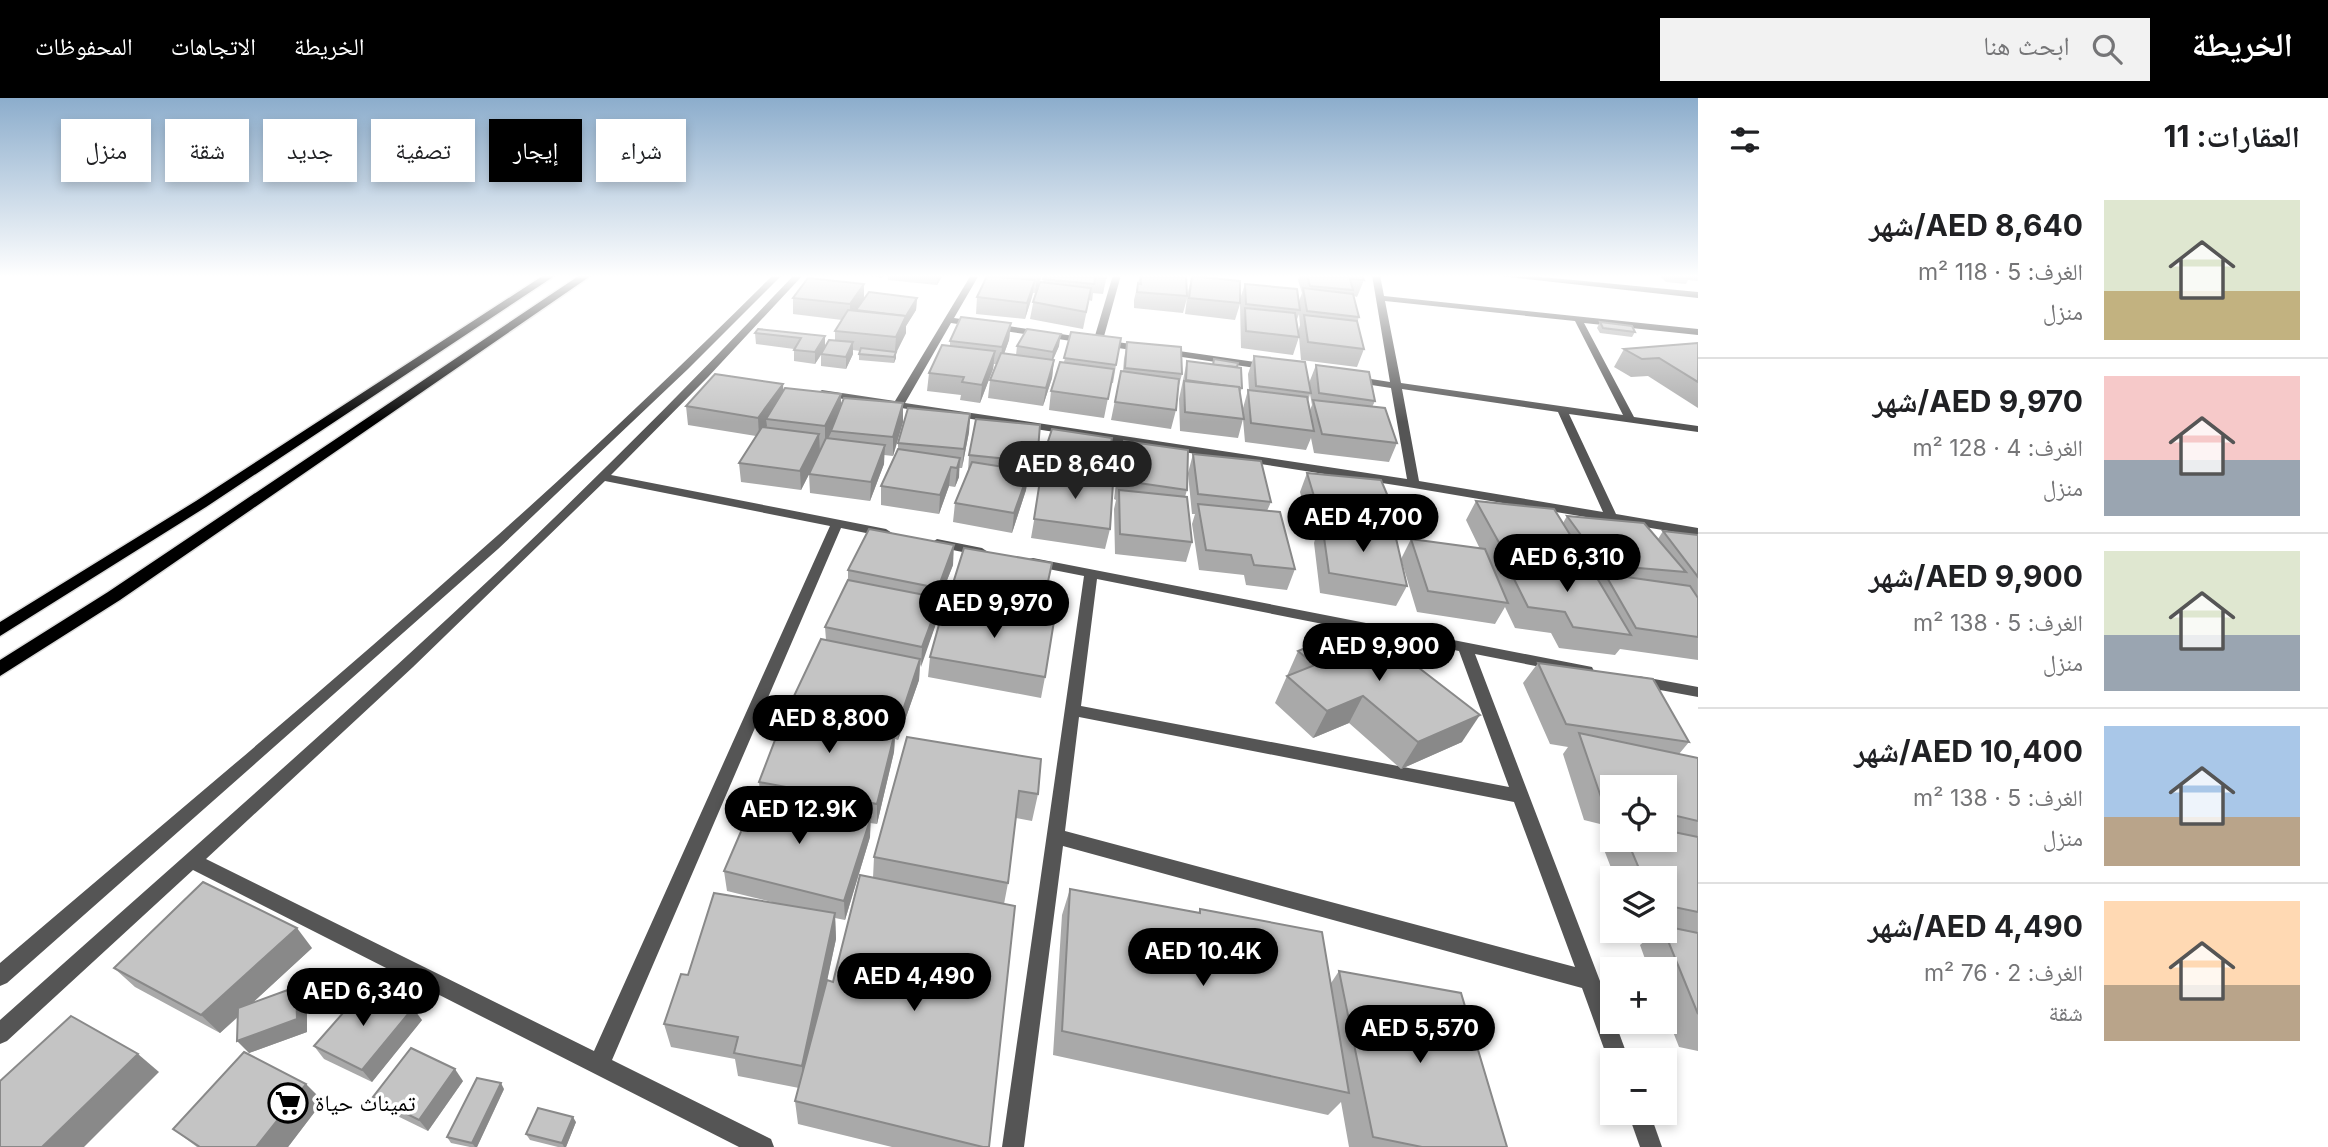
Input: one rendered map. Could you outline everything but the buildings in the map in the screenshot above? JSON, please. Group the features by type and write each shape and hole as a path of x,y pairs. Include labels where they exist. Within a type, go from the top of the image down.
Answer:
{"main road":[{"path":"0,630 201,504 476,324"},
{"path":"0,669 126,588 515,324"}],"street":[{"path":"0,976 437,596 687,368 730,324"},
{"path":"0,1034 463,612 603,477 713,377 758,324"},
{"path":"898,405 946,324"},
{"path":"975,324 1274,368"},
{"path":"1098,342 1103,324"},
{"path":"1385,324 1414,484"},
{"path":"1580,324 1630,419"},
{"path":"1623,324 1698,332"},
{"path":"1342,377 1698,429"},
{"path":"816,393 1414,484 1698,532"},
{"path":"1562,409 1611,517"},
{"path":"603,477 998,555"},
{"path":"599,1065 837,523"},
{"path":"1024,560 1602,674"},
{"path":"1013,1147 1091,573"},
{"path":"1465,647 1615,1048"},
{"path":"1630,679 1698,692"},
{"path":"1072,710 1521,796"},
{"path":"1055,836 1590,981"},
{"path":"190,860 763,1147"},
{"path":"1643,1125 1651,1147"}],"place":[{"name":"تميناث حياة","path":"288,1103"}]}
